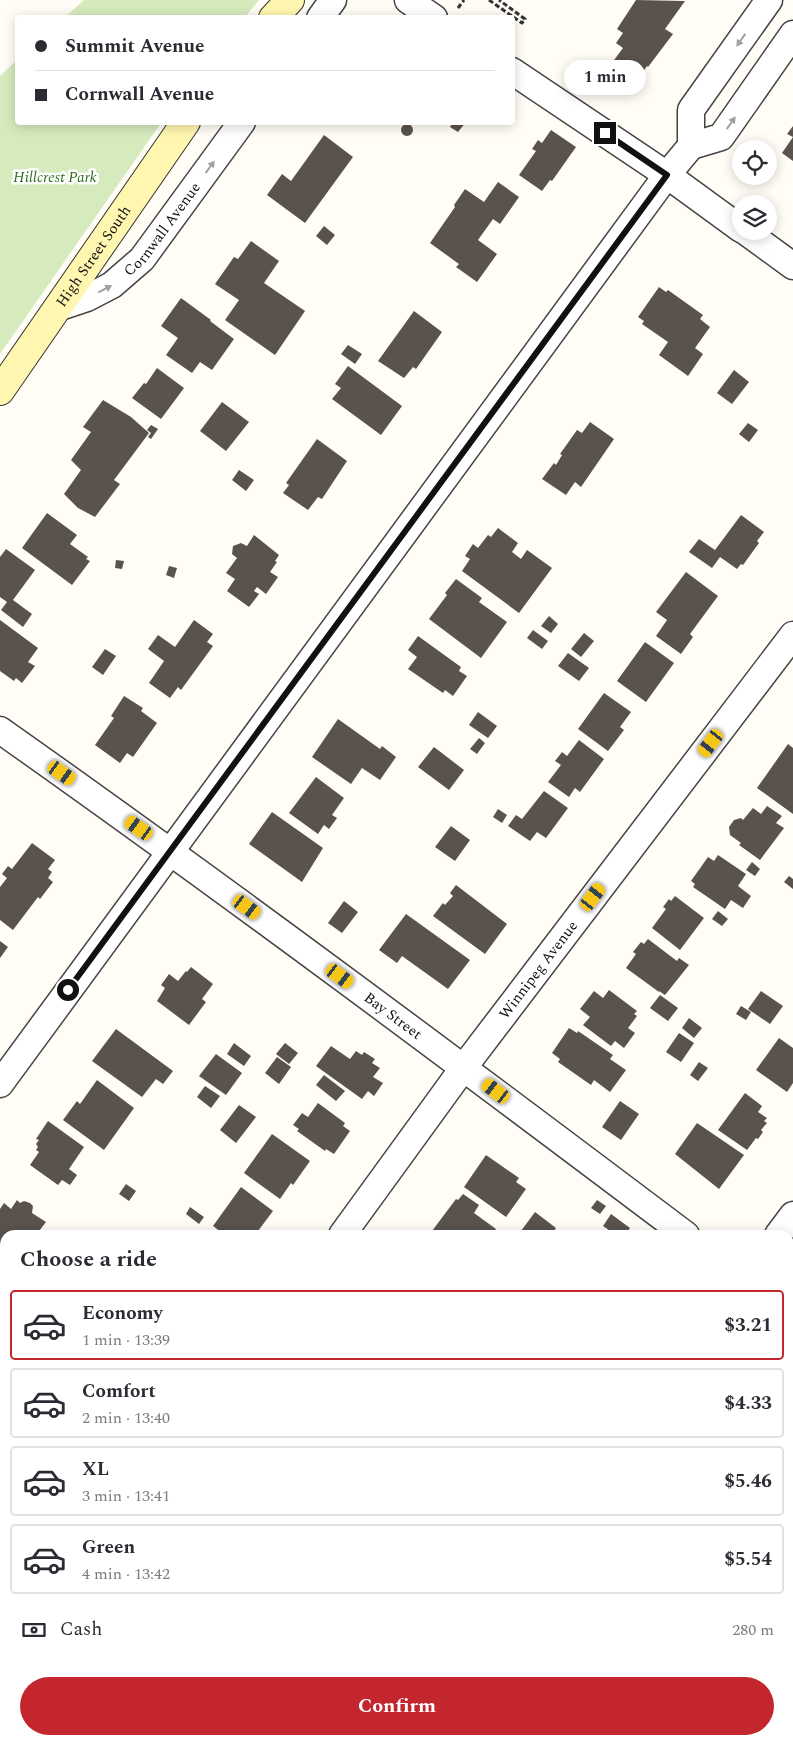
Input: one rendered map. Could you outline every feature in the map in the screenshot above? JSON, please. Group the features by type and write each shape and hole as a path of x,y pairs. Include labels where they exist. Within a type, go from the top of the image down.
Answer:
{"main road":[{"path":"276,15 290,0"},
{"name":"High Street South","path":"0,391 60,307 184,125"}],"street":[{"path":"322,15 333,0"},
{"path":"408,0 430,15"},
{"path":"691,146 691,110 769,0"},
{"path":"0,1084 667,175 691,146 721,137 793,34"},
{"path":"515,73 667,175 732,222"},
{"name":"Cornwall Avenue","path":"60,307 87,298 112,285 142,259 240,125"},
{"path":"757,240 793,266"},
{"name":"Winnipeg Avenue","path":"346,1230 464,1067 793,635"},
{"name":"Bay Street","path":"0,730 170,850 464,1067 679,1230"},
{"path":"782,1230 793,1215"}],"path":[{"path":"488,0 510,15"},
{"path":"499,0 525,19 522,23 515,18"}],"green space":[{"path":"84,0 259,0 247,15 67,15"},
{"name":"Hillcrest Park","path":"15,62 15,125 160,125 0,354 0,76"}],"building":[{"path":"636,0 685,1 665,29 673,34 640,76 635,72 626,86 606,71 623,48 616,43 623,33 617,29"},
{"path":"402,125 412,125 412,135 402,135"},
{"path":"451,125 464,125 458,132 450,127"},
{"path":"793,126 793,137 787,134"},
{"path":"551,130 576,147 552,181 550,180 542,191 519,175 536,151 532,149 538,140 542,143"},
{"path":"324,135 353,157 305,223 267,195 282,174 291,181"},
{"path":"793,137 793,161 782,153"},
{"path":"498,182 519,197 500,224 493,219 478,240 497,254 477,282 456,267 459,264 430,243 465,189 484,202"},
{"path":"324,226 335,235 327,245 316,236"},
{"path":"251,241 279,261 264,283 305,311 275,355 225,320 239,300 215,284 234,257 238,259"},
{"path":"659,287 666,292 668,290 703,315 700,319 710,327 695,348 703,354 688,376 659,355 668,342 642,324 644,321 638,317"},
{"path":"181,298 234,339 212,370 200,362 192,373 166,355 178,338 161,326"},
{"path":"414,311 442,332 416,369 413,367 404,378 378,361"},
{"path":"348,345 362,354 355,364 341,354"},
{"path":"348,366 402,406 381,435 332,399 341,388 335,384"},
{"path":"157,368 184,388 161,419 132,398 144,383 146,384"},
{"path":"734,370 749,382 732,404 717,393"},
{"path":"103,400 131,417 149,433 114,480 120,484 95,517 78,508 64,494 81,470 71,460 91,432 83,427"},
{"path":"222,402 249,422 226,451 200,431"},
{"path":"590,422 614,439 581,487 575,482 566,495 542,479 554,463 556,465 562,455 560,454 577,430 582,433"},
{"path":"748,423 758,430 749,442 739,434"},
{"path":"151,425 158,429 151,439 148,437 151,433 147,430"},
{"path":"317,439 347,461 322,499 318,497 308,510 283,493 289,485 286,483"},
{"path":"239,470 254,480 246,491 232,480"},
{"path":"47,513 77,535 70,544 88,557 86,559 90,561 72,585 22,548"},
{"path":"741,515 764,532 757,541 759,543 743,565 741,564 737,569 720,557 712,568 689,552 699,539 715,550"},
{"path":"498,528 518,543 512,552 521,559 527,550 552,568 519,613 462,571 470,559 465,556 473,544 478,548 488,535 491,537"},
{"path":"254,535 279,555 275,561 277,562 270,572 278,577 266,594 257,587 254,591 259,594 249,607 227,591 235,579 226,573 237,558 232,554 233,546 241,543 247,546"},
{"path":"6,549 35,570 13,600 32,614 23,627 1,610 7,602 0,597 0,557"},
{"path":"116,560 124,561 122,569 115,568"},
{"path":"169,566 177,568 174,578 166,575"},
{"path":"686,572 718,596 690,634 693,637 681,654 656,636 667,620 656,612"},
{"path":"456,579 482,598 479,602 507,622 481,658 429,619"},
{"path":"549,616 558,624 551,633 541,626"},
{"path":"0,620 38,648 28,662 35,666 22,683 16,678 14,681 0,671"},
{"path":"194,620 213,634 207,642 213,646 181,690 178,687 170,698 149,683 164,661 148,649 158,635 175,647"},
{"path":"533,630 548,641 542,649 527,638"},
{"path":"584,633 594,641 581,657 571,649"},
{"path":"418,636 461,667 459,671 467,676 453,696 445,690 443,693 408,669 417,657 408,650"},
{"path":"645,642 674,663 646,702 617,681"},
{"path":"105,649 116,656 103,675 92,667"},
{"path":"568,653 589,668 579,681 558,666"},
{"path":"604,693 631,712 620,727 624,730 608,751 578,729"},
{"path":"124,696 143,708 141,711 157,723 133,757 127,753 120,763 95,745 114,718 111,716"},
{"path":"478,712 497,726 488,738 469,725"},
{"path":"338,719 380,749 382,746 396,757 380,780 362,768 351,784 312,757"},
{"path":"479,738 485,743 477,754 470,749"},
{"path":"579,740 604,759 580,792 575,788 569,797 548,782 561,765 555,761 562,752 567,756"},
{"path":"788,744 793,748 793,814 757,788"},
{"path":"434,747 464,770 449,790 418,767"},
{"path":"316,777 344,798 332,815 337,818 329,829 324,825 318,834 289,813"},
{"path":"544,791 568,808 546,838 537,832 530,841 508,826 516,815 522,819"},
{"path":"767,806 782,816 776,823 784,828 760,860 739,845 741,843 730,835 729,827 734,820 741,818 743,820 753,808 761,814"},
{"path":"498,809 507,815 502,823 493,817"},
{"path":"272,812 323,848 302,882 249,844"},
{"path":"451,826 470,840 455,861 435,847"},
{"path":"32,843 55,860 48,869 52,872 48,878 53,882 40,899 38,897 13,930 0,920 0,887 7,878 2,874 8,866 12,869"},
{"path":"718,855 746,874 738,886 751,896 743,908 731,900 725,909 693,887 695,884 691,881 708,857 714,861"},
{"path":"752,862 760,869 755,876 746,870"},
{"path":"789,876 793,879 793,889 784,882"},
{"path":"456,885 507,924 485,954 433,916 443,903 445,905 453,896 450,893"},
{"path":"675,896 704,918 680,950 652,928 666,909 663,907 669,899 671,901"},
{"path":"344,901 358,912 342,933 328,923"},
{"path":"718,911 728,919 722,926 712,919"},
{"path":"406,914 470,960 448,989 402,956 397,963 379,950"},
{"path":"648,939 677,961 679,958 689,965 665,995 626,968 636,954 633,952 641,942 644,944"},
{"path":"0,941 8,947 0,958"},
{"path":"191,967 213,984 202,999 206,1002 189,1025 157,1001 165,988 161,985 169,974 178,981"},
{"path":"609,990 637,1011 634,1014 637,1016 628,1028 635,1033 624,1048 615,1041 611,1046 583,1025 590,1017 580,1009 594,991 603,998"},
{"path":"761,991 783,1006 770,1024 748,1009"},
{"path":"660,995 678,1008 668,1021 650,1008"},
{"path":"741,1006 751,1012 746,1020 736,1014"},
{"path":"689,1018 702,1028 694,1038 682,1028"},
{"path":"569,1028 577,1033 578,1031 613,1055 610,1059 626,1070 610,1092 594,1080 591,1085 558,1062 560,1059 552,1053"},
{"path":"116,1029 173,1071 163,1084 156,1079 142,1097 92,1061"},
{"path":"679,1033 694,1043 681,1062 666,1052"},
{"path":"779,1038 793,1048 793,1083 787,1092 756,1070"},
{"path":"234,1043 251,1056 244,1066 227,1054"},
{"path":"285,1043 298,1053 289,1064 276,1054"},
{"path":"331,1046 350,1059 356,1051 362,1055 364,1052 375,1059 372,1063 380,1068 373,1077 383,1083 374,1096 368,1091 362,1099 316,1066"},
{"path":"216,1054 242,1073 226,1095 199,1076"},
{"path":"277,1057 291,1067 279,1084 265,1073"},
{"path":"699,1062 708,1068 698,1081 690,1075"},
{"path":"324,1075 345,1091 336,1101 316,1085"},
{"path":"97,1080 134,1108 104,1150 63,1120 77,1101 80,1104"},
{"path":"205,1086 220,1096 211,1108 197,1097"},
{"path":"745,1093 762,1106 758,1112 767,1118 764,1121 767,1123 761,1130 763,1132 747,1150 718,1130"},
{"path":"620,1101 639,1114 621,1140 602,1127"},
{"path":"318,1103 345,1123 343,1126 350,1131 334,1154 326,1149 325,1151 297,1131 299,1129 293,1125 302,1113 308,1117"},
{"path":"239,1105 256,1117 236,1143 220,1130"},
{"path":"48,1121 84,1147 69,1169 77,1175 70,1185 62,1180 58,1185 30,1165 39,1152 36,1150 38,1147 36,1144 39,1140 36,1139"},
{"path":"697,1123 744,1155 719,1189 675,1154"},
{"path":"272,1134 310,1161 293,1185 291,1183 280,1199 244,1173"},
{"path":"486,1155 519,1178 516,1182 526,1189 506,1217 464,1187"},
{"path":"126,1184 136,1191 129,1201 119,1194"},
{"path":"241,1187 273,1211 259,1230 218,1230 213,1226"},
{"path":"463,1194 479,1205 474,1213 495,1230 433,1230 456,1199 458,1200"},
{"path":"17,1200 20,1203 24,1201 30,1203 33,1206 32,1213 46,1222 40,1230 0,1230 0,1209 4,1203 11,1209"},
{"path":"597,1200 606,1206 600,1214 591,1208"},
{"path":"190,1207 204,1217 199,1224 186,1214"},
{"path":"535,1212 556,1228 555,1230 522,1230"},
{"path":"611,1214 630,1228 629,1230 609,1230 603,1226"}],"route":[{"path":"68,990 667,175 605,133"}]}
